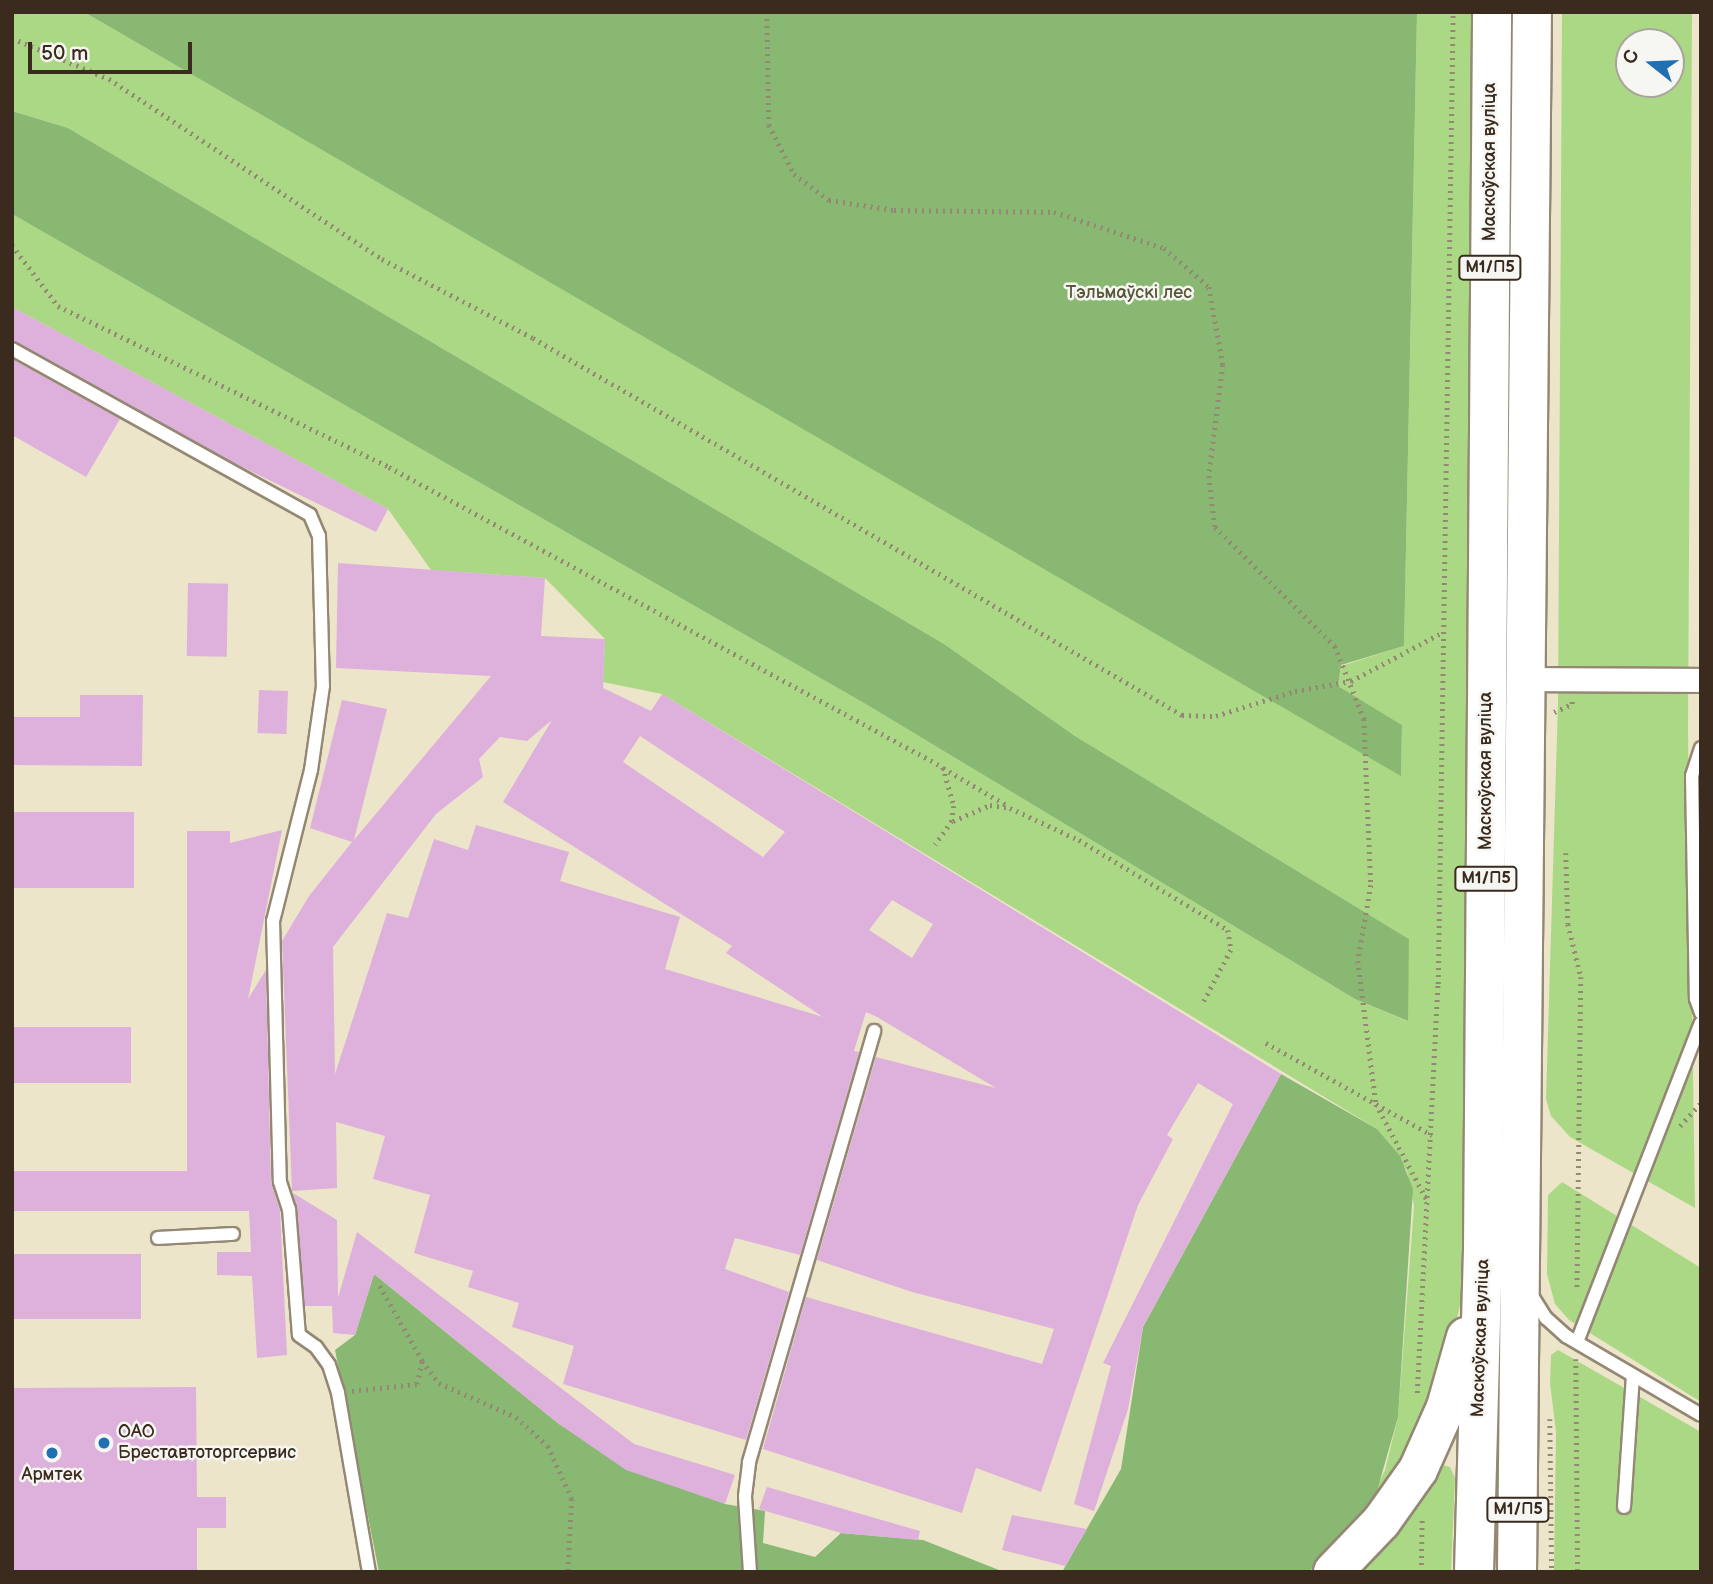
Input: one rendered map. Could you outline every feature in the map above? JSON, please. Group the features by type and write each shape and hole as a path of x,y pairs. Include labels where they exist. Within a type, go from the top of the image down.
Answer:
{"highway":[{"name":"Маскоўская вуліца","path":"1492,12 1487,678 1501,1251 1517,1572"},
{"name":"Маскоўская вуліца","path":"1475,1572 1501,1251 1526,679 1532,12"},
{"path":"1487,678 1526,679"},
{"path":"1333,1572 1381,1522 1418,1469 1458,1370 1501,1251"}],"street":[{"path":"1526,679 1701,680"}],"lane":[{"path":"12,349 310,516 319,536 323,686 310,770 273,921 280,1182 289,1209 299,1335 316,1347 329,1366 338,1393 369,1572"},
{"path":"1701,748 1692,776 1696,999 1701,1013"},
{"path":"1577,1342 1701,1023"},
{"path":"750,1572 746,1516 749,1462 874,1031"},
{"path":"158,1238 233,1234"},
{"path":"1501,1251 1538,1307 1577,1342 1701,1415"},
{"path":"1624,1507 1633,1376"}],"path":[{"path":"766,12 769,125 794,174 829,200 894,210 1054,212 1164,248 1209,287 1223,365 1209,476 1215,527 1335,646 1364,719 1371,885 1358,961 1376,1104 1428,1202"},
{"path":"1417,1400 1432,1135 1453,12"},
{"path":"12,38 109,79 382,259 533,338 1182,715 1216,716 1295,691 1351,681 1443,632"},
{"path":"12,245 58,306 389,467 943,767 1010,808 1079,840 1228,930 1231,950 1202,1005"},
{"path":"943,767 953,791 952,821"},
{"path":"935,845 952,821 989,805 1010,808"},
{"path":"1566,853 1568,924 1581,977 1577,1342 1578,1572"},
{"path":"1266,1043 1432,1135"},
{"path":"377,1282 422,1361 439,1383 516,1417 548,1446 572,1499 568,1572"},
{"path":"338,1393 417,1384 422,1361"},
{"path":"1418,1469 1421,1572"}],"green space":[{"path":"12,12 84,12 1401,775 1402,725 1338,686 1341,666 1404,646 1417,12 1478,12 1465,1282 1449,1355 1403,1461 1363,1517 1385,1470 1398,1417 1414,1206 1407,1171 1377,1129 662,694 603,682 605,639 545,578 431,570 388,509 12,307 12,214 869,706 1355,999 1407,1021 1409,939 1075,736 944,644 68,128 12,111"},
{"name":"Тэльмаўскі лес","path":"84,12 1417,12 1404,646 1341,665 1338,686 1402,725 1401,776"},
{"path":"1562,12 1692,12 1688,733 1695,1208 1570,1137 1551,1116 1546,1099 1558,703"},
{"path":"12,111 68,128 944,644 1075,736 1409,939 1408,1021 1355,999 869,706 12,214"},
{"path":"1281,1074 1377,1129 1400,1156 1413,1189 1398,1417 1377,1491 1363,1517 1309,1572 1062,1572 1121,1469 1143,1327"},
{"path":"1562,1182 1701,1268 1701,1402 1569,1320 1555,1304 1547,1274 1548,1195"},
{"path":"374,1274 559,1424 725,1504 765,1511 763,1543 815,1557 841,1533 923,1540 1004,1572 379,1572 335,1350 355,1335"},
{"path":"1558,1350 1701,1432 1701,1572 1554,1572 1556,1432 1550,1383 1551,1355"},
{"path":"1440,1464 1450,1467 1455,1478 1451,1572 1352,1572"}],"building":[{"path":"12,307 388,509 376,532 232,462 12,340"},
{"path":"12,359 120,419 86,477 12,435"},
{"path":"338,563 545,578 541,636 605,639 603,688 651,711 662,694 1281,1074 1143,1327 1128,1409 1094,1511 1074,1504 1111,1366 1103,1363 1233,1104 1198,1083 1167,1135 1173,1139 1138,1205 1041,1492 976,1468 962,1513 763,1449 806,1297 1042,1364 1054,1329 912,1292 817,1260 876,1057 996,1088 877,1017 866,1012 854,1051 859,1052 800,1255 735,1238 725,1269 789,1292 746,1440 563,1384 574,1346 512,1327 519,1303 468,1287 473,1271 414,1253 430,1195 373,1179 385,1136 336,1122 337,1188 292,1191 282,941 309,896 352,842 310,828 342,700 387,709 354,840 491,676 336,668","holes":["552,720 503,802 732,946 726,953 823,1017 665,969 680,917 560,881 569,852 476,825 468,850 434,839 408,918 387,913 335,1074 333,947 436,814 483,777 479,759 500,737 527,741","640,736 785,832 763,857 623,762","892,900 933,924 912,958 869,930"]},
{"path":"188,583 228,584 227,657 187,656"},
{"path":"259,690 288,691 286,734 257,733"},
{"path":"80,695 143,695 142,766 12,765 12,717 80,717"},
{"path":"12,812 134,812 134,888 12,888"},
{"path":"282,830 248,999 266,970 271,1182 280,1211 287,1355 257,1358 252,1276 217,1275 217,1252 251,1252 249,1211 12,1211 12,1171 187,1171 187,831 230,831 230,843"},
{"path":"12,1027 131,1027 131,1083 12,1083"},
{"path":"293,1193 337,1220 338,1298 357,1232 634,1444 735,1475 725,1504 626,1470 559,1424 374,1274 355,1335 333,1333 332,1306 305,1306"},
{"path":"12,1254 141,1254 141,1319 12,1319"},
{"name":"ОАО Бреставтоторгсервис","path":"196,1387 197,1497 226,1497 226,1528 197,1528 197,1572 12,1572 12,1388"},
{"path":"767,1487 920,1531 918,1540 841,1533 759,1509"},
{"path":"1012,1515 1087,1529 1065,1566 1002,1550"}],"place":[{"name":"ОАО Бреставтоторгсервис","path":"104,1443"},
{"name":"Армтек","path":"52,1453"}]}
